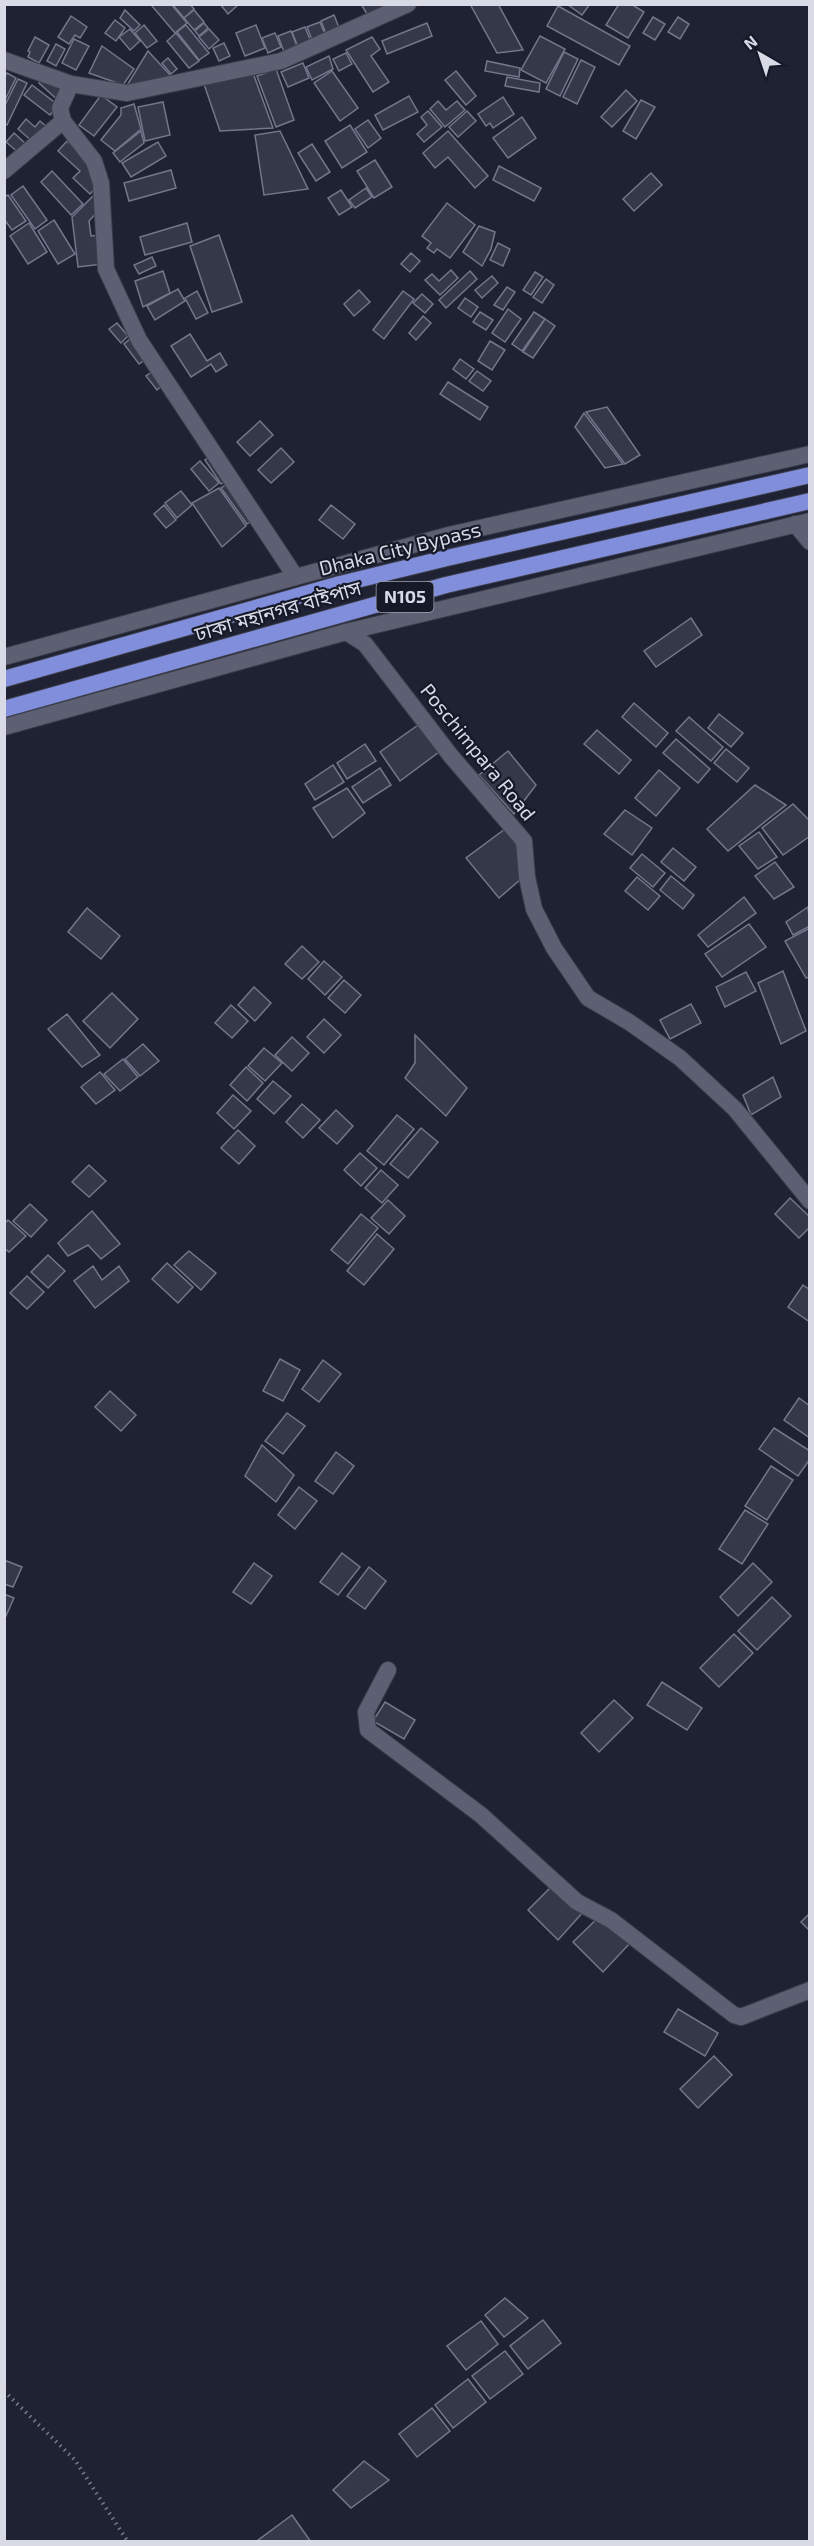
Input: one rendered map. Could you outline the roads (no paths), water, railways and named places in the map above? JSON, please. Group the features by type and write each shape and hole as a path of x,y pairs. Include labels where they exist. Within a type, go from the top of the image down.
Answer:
{"highway":[{"name":"Dhaka City Bypass","path":"4,679 351,582 458,555 810,475"},
{"name":"ঢাকা মহানগর বাইপাস","path":"4,709 446,585 810,501"}],"street":[{"path":"4,60 71,84 126,93 280,62 408,4"},
{"path":"71,84 60,108 63,122 94,161 101,183 106,269 139,340 295,576"},
{"path":"4,171 63,122"},
{"path":"4,657 449,535 810,454"},
{"path":"4,727 346,632 802,522 810,542"},
{"name":"Poschimpara Road","path":"346,632 365,644 452,756 524,841 534,909 555,948 588,998 629,1022 681,1058 735,1109 810,1201"},
{"path":"388,1670 366,1712 368,1730 481,1815 578,1902 611,1920 734,2015 741,2017 810,1990"}]}
